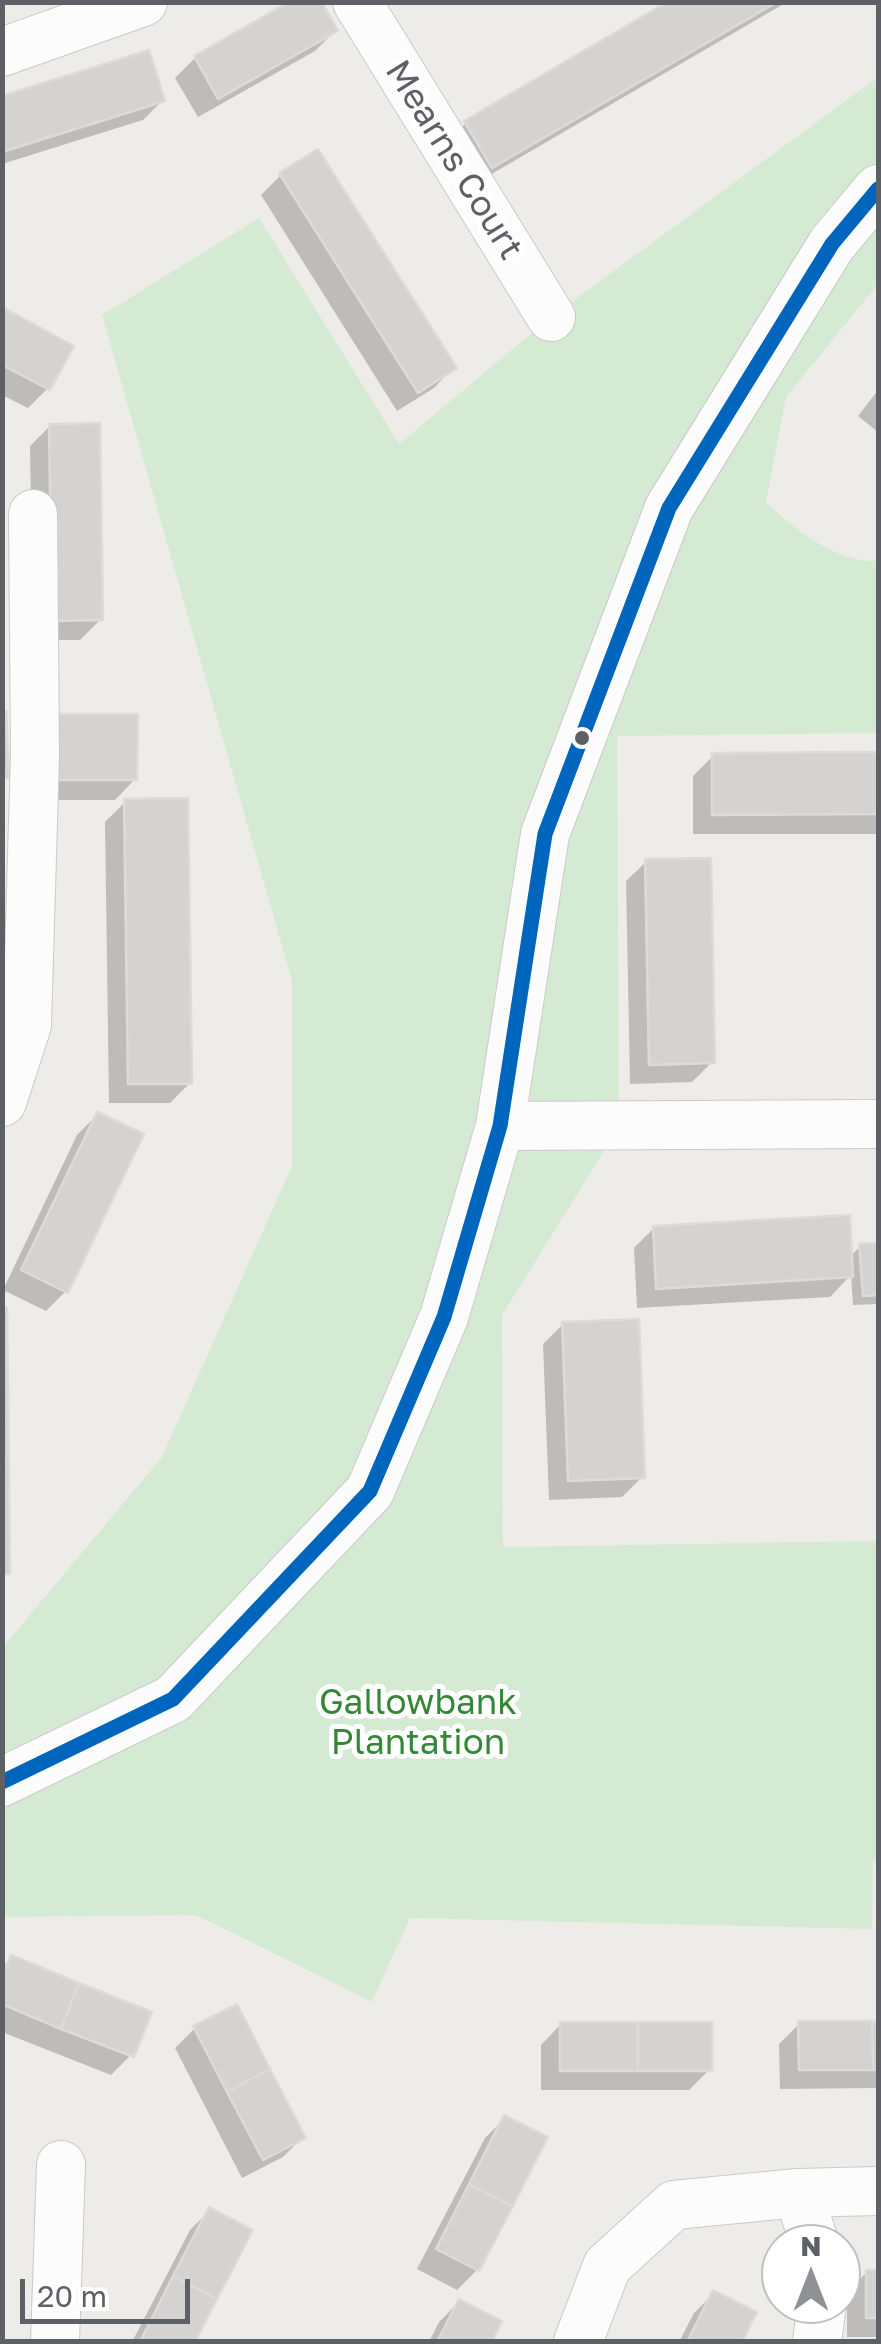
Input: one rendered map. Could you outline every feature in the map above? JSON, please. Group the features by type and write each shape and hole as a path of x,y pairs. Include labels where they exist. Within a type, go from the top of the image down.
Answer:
{"street":[{"path":"2,52 143,2"},
{"name":"Mearns Court","path":"358,2 550,317"},
{"path":"2,1782 173,1699 370,1491 444,1317 500,1126 545,834 668,508 832,244 878,190"},
{"path":"2,1102 27,1025 36,755 33,514"},
{"path":"500,1126 878,1124"},
{"path":"55,2342 60,2165"},
{"path":"578,2342 607,2266 674,2204 798,2193 878,2191"},
{"path":"798,2193 808,2224"}],"green space":[{"name":"Gallowbank Plantation","path":"878,77 878,284 786,397 766,502 803,534 832,551 878,561 878,733 617,736 619,1127 502,1315 503,1547 878,1541 878,1860 873,1862 872,1929 410,1918 372,2002 196,1915 3,1917 3,1647 162,1457 292,1166 292,981 102,315 259,218 399,444 551,317"}],"building":[{"path":"289,2 322,2 338,31 218,99 194,56"},
{"path":"667,2 777,2 492,168 464,121"},
{"path":"149,50 165,101 2,152 2,96"},
{"path":"318,149 457,368 418,393 279,173"},
{"path":"2,307 74,346 50,390 2,365"},
{"path":"100,423 103,620 52,621 49,424"},
{"path":"2,711 6,711 9,778 2,778"},
{"path":"50,714 138,714 137,780 50,780"},
{"path":"878,752 878,814 712,815 712,753"},
{"path":"188,798 192,1084 128,1084 124,799"},
{"path":"711,858 715,1063 649,1065 645,859"},
{"path":"97,1112 144,1134 68,1293 21,1270"},
{"path":"850,1215 853,1277 656,1289 653,1226"},
{"path":"878,1243 878,1295 863,1296 859,1244"},
{"path":"2,1308 7,1308 10,1574 2,1574"},
{"path":"639,1319 645,1478 568,1481 562,1322"},
{"path":"11,1955 79,1983 61,2029 2,2004 2,1977"},
{"path":"79,1983 152,2012 134,2057 61,2029"},
{"path":"237,2004 270,2069 227,2092 193,2026"},
{"path":"798,2021 872,2021 873,2070 799,2070"},
{"path":"872,2021 878,2021 878,2070 873,2070"},
{"path":"560,2022 638,2022 638,2071 560,2071"},
{"path":"638,2022 712,2022 712,2071 638,2071"},
{"path":"270,2069 306,2138 263,2160 227,2092"},
{"path":"504,2115 548,2137 513,2206 469,2184"},
{"path":"469,2184 513,2206 479,2271 436,2249"},
{"path":"209,2207 253,2230 217,2299 173,2276"},
{"path":"866,2270 878,2270 878,2318 866,2318"},
{"path":"173,2276 217,2299 195,2342 140,2342"},
{"path":"713,2290 757,2312 742,2342 687,2342"},
{"path":"459,2299 502,2321 492,2342 437,2342"}],"transit line":[{"path":"2,1782 173,1699 370,1491 444,1317 500,1126 545,834 669,508 832,244 878,189"}]}
